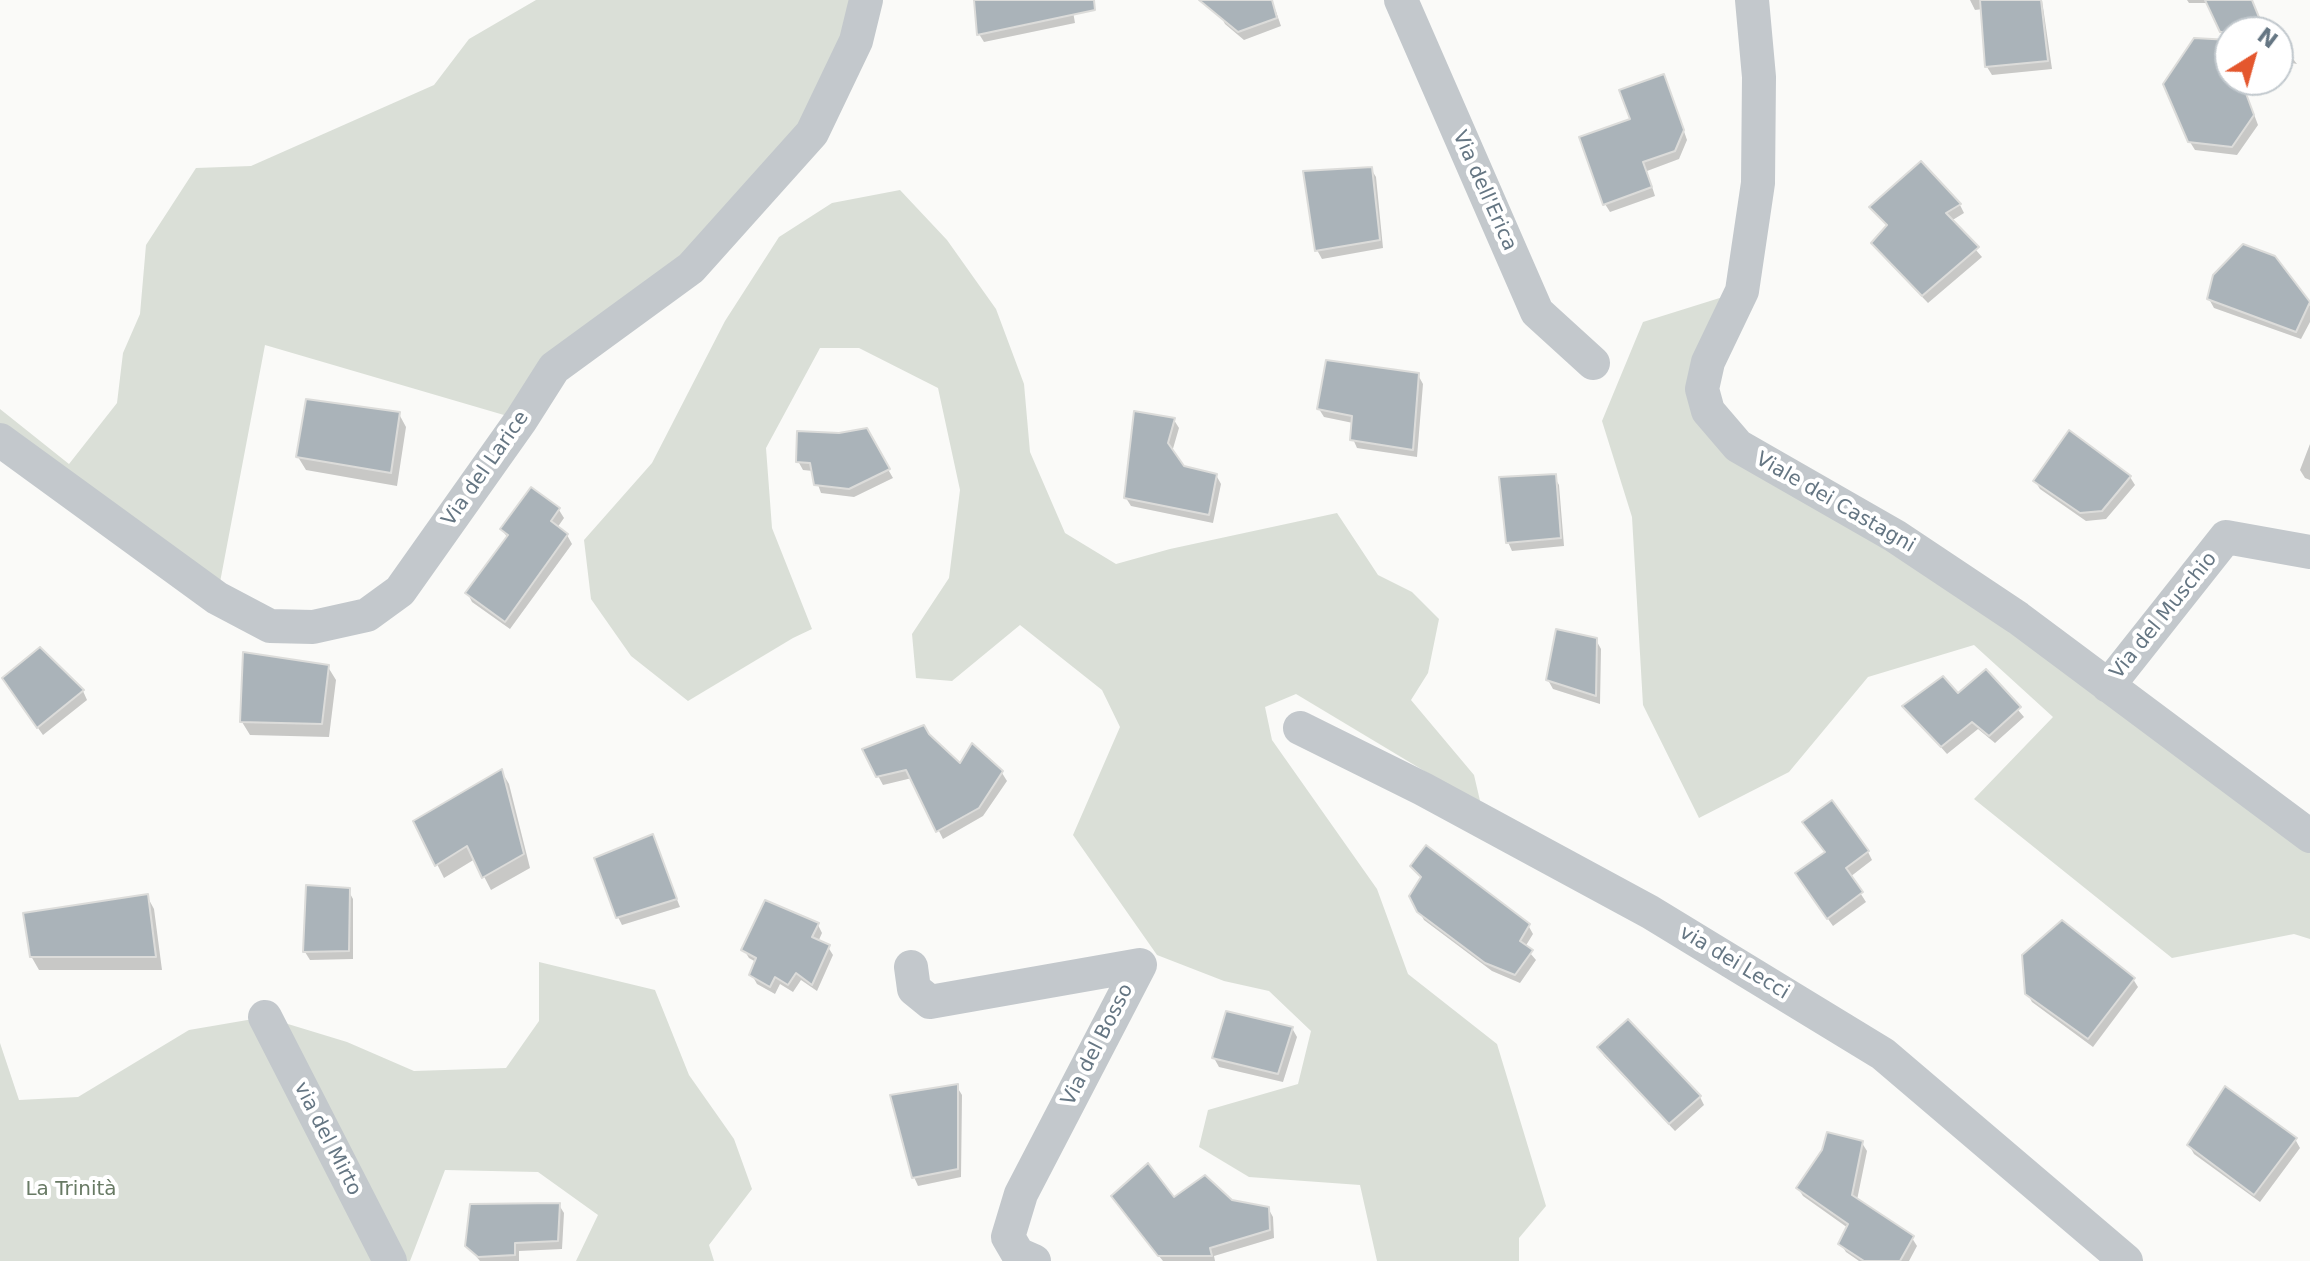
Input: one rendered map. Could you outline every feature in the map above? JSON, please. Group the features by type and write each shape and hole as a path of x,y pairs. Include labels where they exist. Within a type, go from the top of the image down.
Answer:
{"street":[{"name":"Via del Larice","path":"0,440 217,598 270,626 313,627 367,615 400,591 554,368 691,268 812,133 856,41 866,0"},
{"name":"Via dell'Erica","path":"1401,0 1537,312 1593,363"},
{"name":"Viale dei Castagni","path":"1752,0 1759,77 1758,183 1742,291 1708,362 1702,389 1708,411 1738,446 1895,536 2018,618 2310,836"},
{"name":"Via del Muschio","path":"2108,686 2226,537 2310,552"},
{"name":"via dei Lecci","path":"1300,728 1423,789 1650,912 1883,1054 2126,1261"},
{"name":"Via del Bosso","path":"911,967 914,989 930,1002 1140,965 1021,1194 1008,1237 1018,1254 1034,1261"},
{"name":"via del Mirto","path":"265,1017 390,1261"}],"green space":[{"path":"536,0 867,0 805,141 521,420 265,345 217,598 0,440 0,409 69,464 117,403 123,353 140,314 146,245 196,168 251,166 434,85 469,39"},
{"path":"900,190 947,240 996,309 1024,384 1030,452 1065,533 1116,564 1170,549 1337,513 1378,575 1412,592 1439,619 1428,673 1411,700 1474,775 1481,805 1296,694 1265,707 1272,740 1377,889 1408,974 1497,1044 1546,1206 1519,1238 1519,1261 1377,1261 1360,1185 1249,1177 1199,1147 1208,1110 1298,1084 1311,1031 1269,991 1224,981 1157,955 1073,835 1120,727 1102,690 1020,625 952,681 916,678 912,634 949,578 960,490 938,388 859,348 820,348 766,448 772,528 812,629 688,701 631,656 591,599 584,540 652,463 725,321 779,237 832,203"},
{"path":"1742,291 1708,411 2310,836 2310,939 2294,934 2172,958 1974,799 2053,717 1974,645 1868,677 1789,772 1699,818 1643,705 1632,517 1602,421 1643,322"},
{"name":"La Trinità","path":"539,962 655,990 689,1075 734,1139 752,1189 709,1245 714,1261 576,1261 598,1215 538,1172 445,1170 410,1261 0,1261 0,1043 19,1100 78,1097 189,1030 265,1017 347,1042 414,1071 506,1068 539,1021"}],"building":[{"path":"974,0 1094,0 1095,10 977,35"},
{"path":"1199,0 1272,0 1277,18 1238,32"},
{"path":"1980,0 2041,0 2048,61 1985,67"},
{"path":"2205,0 2252,0 2258,16 2214,16 2214,19"},
{"path":"2194,38 2214,39 2214,96 2247,96 2254,115 2232,147 2188,142 2163,84"},
{"path":"1664,74 1684,130 1675,151 1643,162 1652,187 1603,205 1579,137 1630,119 1619,90"},
{"path":"1921,161 1961,204 1946,213 1979,247 1922,296 1871,243 1887,225 1869,207"},
{"path":"1372,167 1380,240 1315,251 1303,171"},
{"path":"2243,244 2275,256 2310,302 2296,332 2207,299 2213,275"},
{"path":"1326,360 1419,373 1413,450 1350,440 1352,416 1317,409"},
{"path":"306,399 400,412 391,473 296,457"},
{"path":"1134,411 1175,418 1168,443 1184,466 1217,474 1209,515 1124,498"},
{"path":"867,428 890,469 849,489 814,485 810,463 796,462 797,431 839,433"},
{"path":"2069,430 2131,476 2102,511 2080,513 2033,481"},
{"path":"1556,474 1561,538 1506,543 1499,477"},
{"path":"531,487 560,508 551,521 568,534 505,622 465,593 508,535 500,529"},
{"path":"1556,629 1597,638 1596,696 1546,680"},
{"path":"40,647 84,690 37,728 2,678"},
{"path":"243,652 329,665 322,724 240,722"},
{"path":"1986,669 2021,707 1989,736 1972,722 1941,747 1902,706 1943,676 1958,693"},
{"path":"924,725 929,734 960,763 972,743 1003,771 979,808 936,832 906,770 876,777 862,749"},
{"path":"502,769 524,854 482,878 467,846 435,866 413,821"},
{"path":"1832,800 1869,851 1846,868 1863,892 1827,919 1795,873 1825,852 1802,822"},
{"path":"653,834 677,899 616,918 594,858"},
{"path":"1426,845 1530,924 1520,941 1533,950 1515,975 1485,963 1417,912 1409,896 1421,877 1410,866"},
{"path":"306,885 350,888 349,951 303,952"},
{"path":"148,894 156,957 30,957 23,913"},
{"path":"765,900 819,923 812,937 830,945 812,985 796,973 788,985 775,977 770,987 749,975 756,958 741,950"},
{"path":"2062,920 2135,978 2088,1039 2025,994 2022,955"},
{"path":"1226,1011 1293,1027 1278,1074 1212,1058"},
{"path":"1628,1019 1701,1096 1669,1124 1597,1047"},
{"path":"958,1084 958,1169 912,1178 890,1095"},
{"path":"2225,1086 2297,1138 2254,1195 2187,1145"},
{"path":"1827,1132 1863,1141 1852,1195 1914,1236 1900,1261 1864,1261 1838,1244 1848,1224 1796,1188 1822,1150"},
{"path":"1148,1163 1174,1197 1205,1175 1232,1200 1269,1207 1270,1230 1210,1248 1212,1256 1158,1256 1111,1196"},
{"path":"560,1203 558,1241 515,1243 515,1255 478,1257 465,1246 470,1204"}]}
